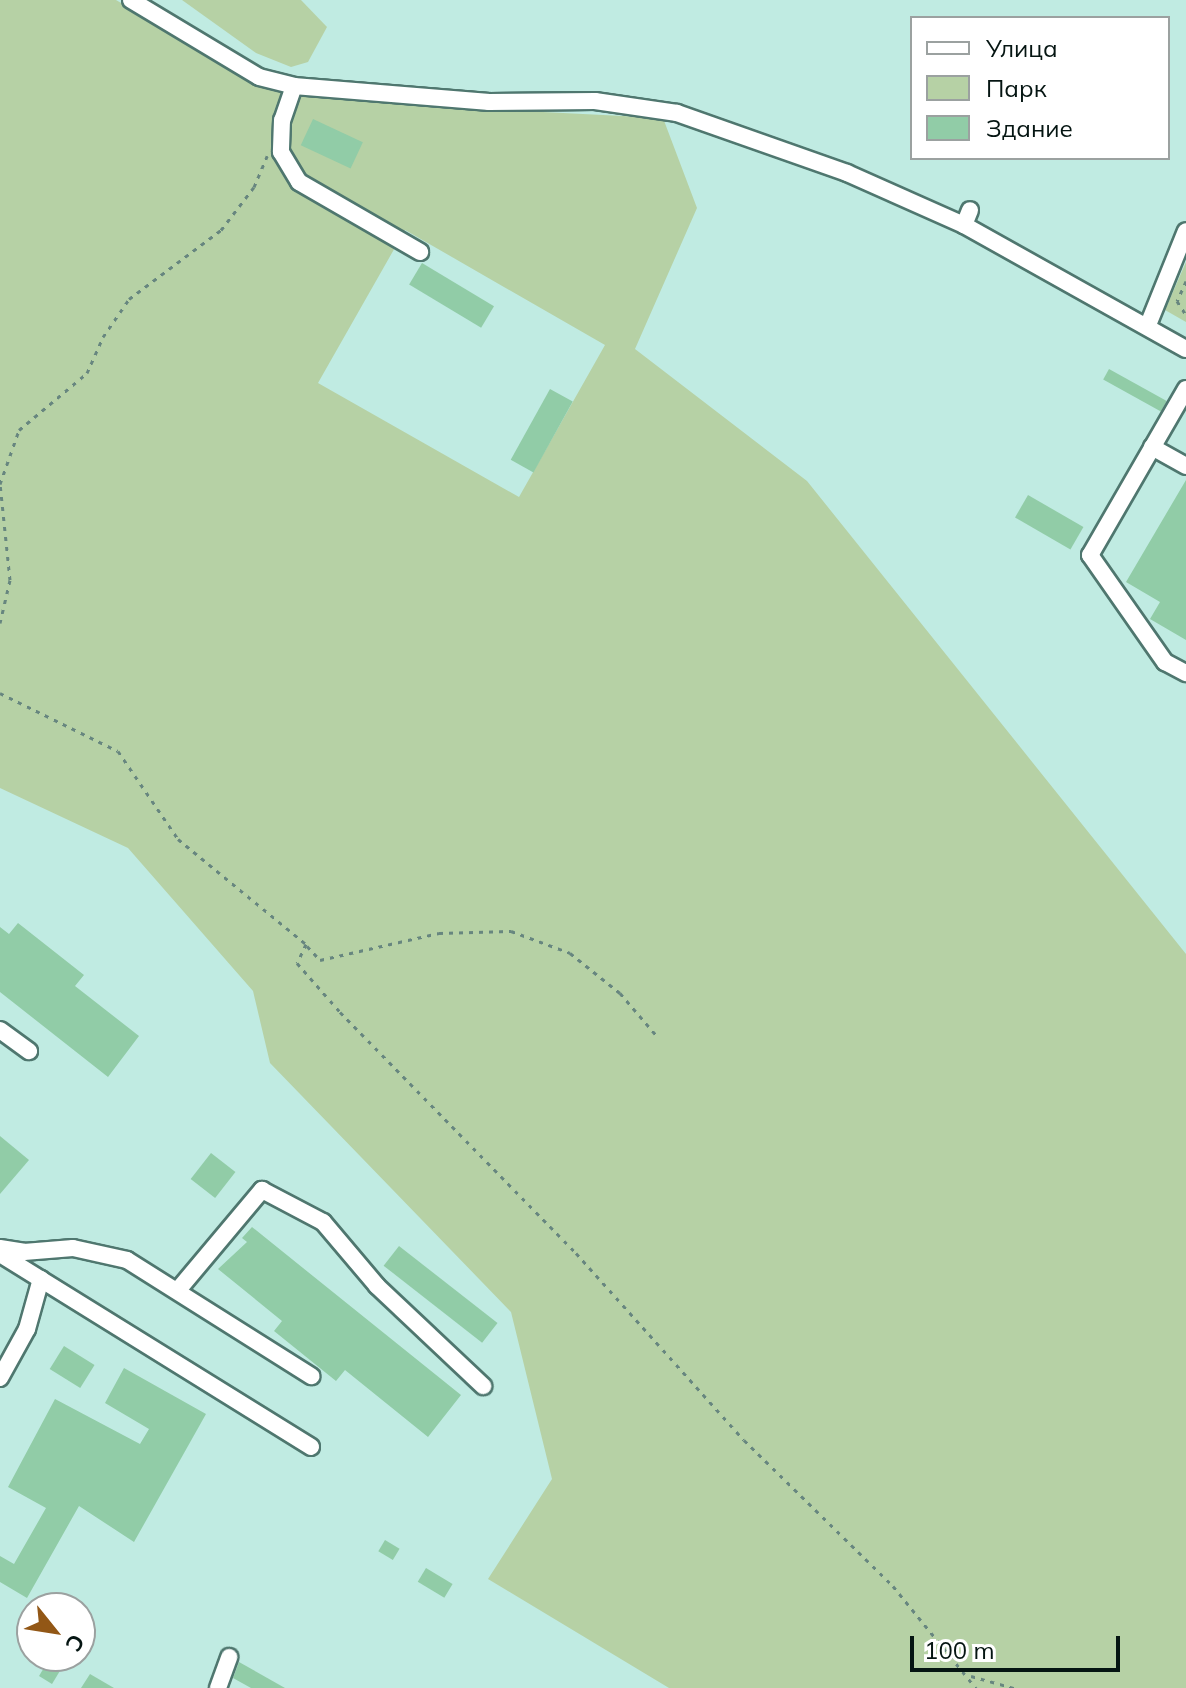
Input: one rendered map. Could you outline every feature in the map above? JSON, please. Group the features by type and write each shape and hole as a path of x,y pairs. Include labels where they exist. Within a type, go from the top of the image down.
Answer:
{"lane":[{"path":"131,0 259,77 294,86 489,102 595,101 677,113 967,218 1186,349"},
{"path":"294,86 282,120 281,152 299,182 420,252"},
{"path":"1148,325 1186,231"},
{"path":"1186,389 1090,555 1165,662 1186,673"},
{"path":"1152,447 1186,466"},
{"path":"0,1030 29,1051"},
{"path":"178,1290 262,1190 323,1222 377,1286 483,1386"},
{"path":"0,1251 311,1447"},
{"path":"0,1251 111,1254 178,1290 311,1376"},
{"path":"0,1378 27,1329 41,1279"},
{"path":"218,1688 229,1657"}],"path":[{"path":"0,623 10,580 0,484 19,430 87,373 103,337 129,299 221,230 254,187 271,147"},
{"path":"1186,281 1177,301 1186,315"},
{"path":"0,693 118,751 178,839 306,944 320,960 439,933 511,931 570,953 620,993 656,1035"},
{"path":"306,944 297,963 340,1012 576,1253 744,1440 893,1586 970,1675 976,1688"},
{"path":"970,1675 1014,1688"}],"green space":[{"path":"0,0 116,0 267,88 406,105 663,118 697,208 635,349 807,481 1186,954 1186,1688 669,1688 488,1579 552,1479 511,1312 270,1063 253,991 128,848 0,788","holes":["405,230 605,345 519,497 318,383"]},
{"path":"182,0 301,0 327,27 308,62 291,67 256,53"},
{"path":"1186,262 1186,322 1165,310"}],"building":[{"path":"313,119 363,142 351,169 301,145"},
{"path":"422,263 494,306 481,328 409,284"},
{"path":"1109,369 1167,401 1161,411 1103,379"},
{"path":"550,389 573,402 533,472 511,460"},
{"path":"1186,480 1186,640 1150,619 1160,602 1126,582"},
{"path":"1028,495 1083,527 1070,550 1015,518"},
{"path":"18,923 84,975 75,986 139,1036 108,1077 0,992 0,927 9,934"},
{"path":"0,1136 29,1160 0,1194"},
{"path":"211,1153 235,1172 215,1198 191,1179"},
{"path":"252,1227 461,1395 428,1437 345,1370 336,1381 274,1331 282,1321 218,1269 247,1242 242,1238"},
{"path":"399,1246 498,1323 482,1343 384,1266"},
{"path":"64,1346 95,1365 80,1388 50,1369"},
{"path":"124,1368 206,1414 134,1542 79,1506 30,1592 17,1592 0,1582 0,1556 14,1564 46,1508 8,1487 55,1399 140,1444 149,1429 105,1403"},
{"path":"385,1540 400,1549 393,1560 378,1551"},
{"path":"426,1568 453,1584 444,1598 418,1582"},
{"path":"239,1662 285,1688 251,1688 233,1678"},
{"path":"41,1672 59,1672 52,1684 39,1676"},
{"path":"90,1674 114,1688 81,1688"}]}
